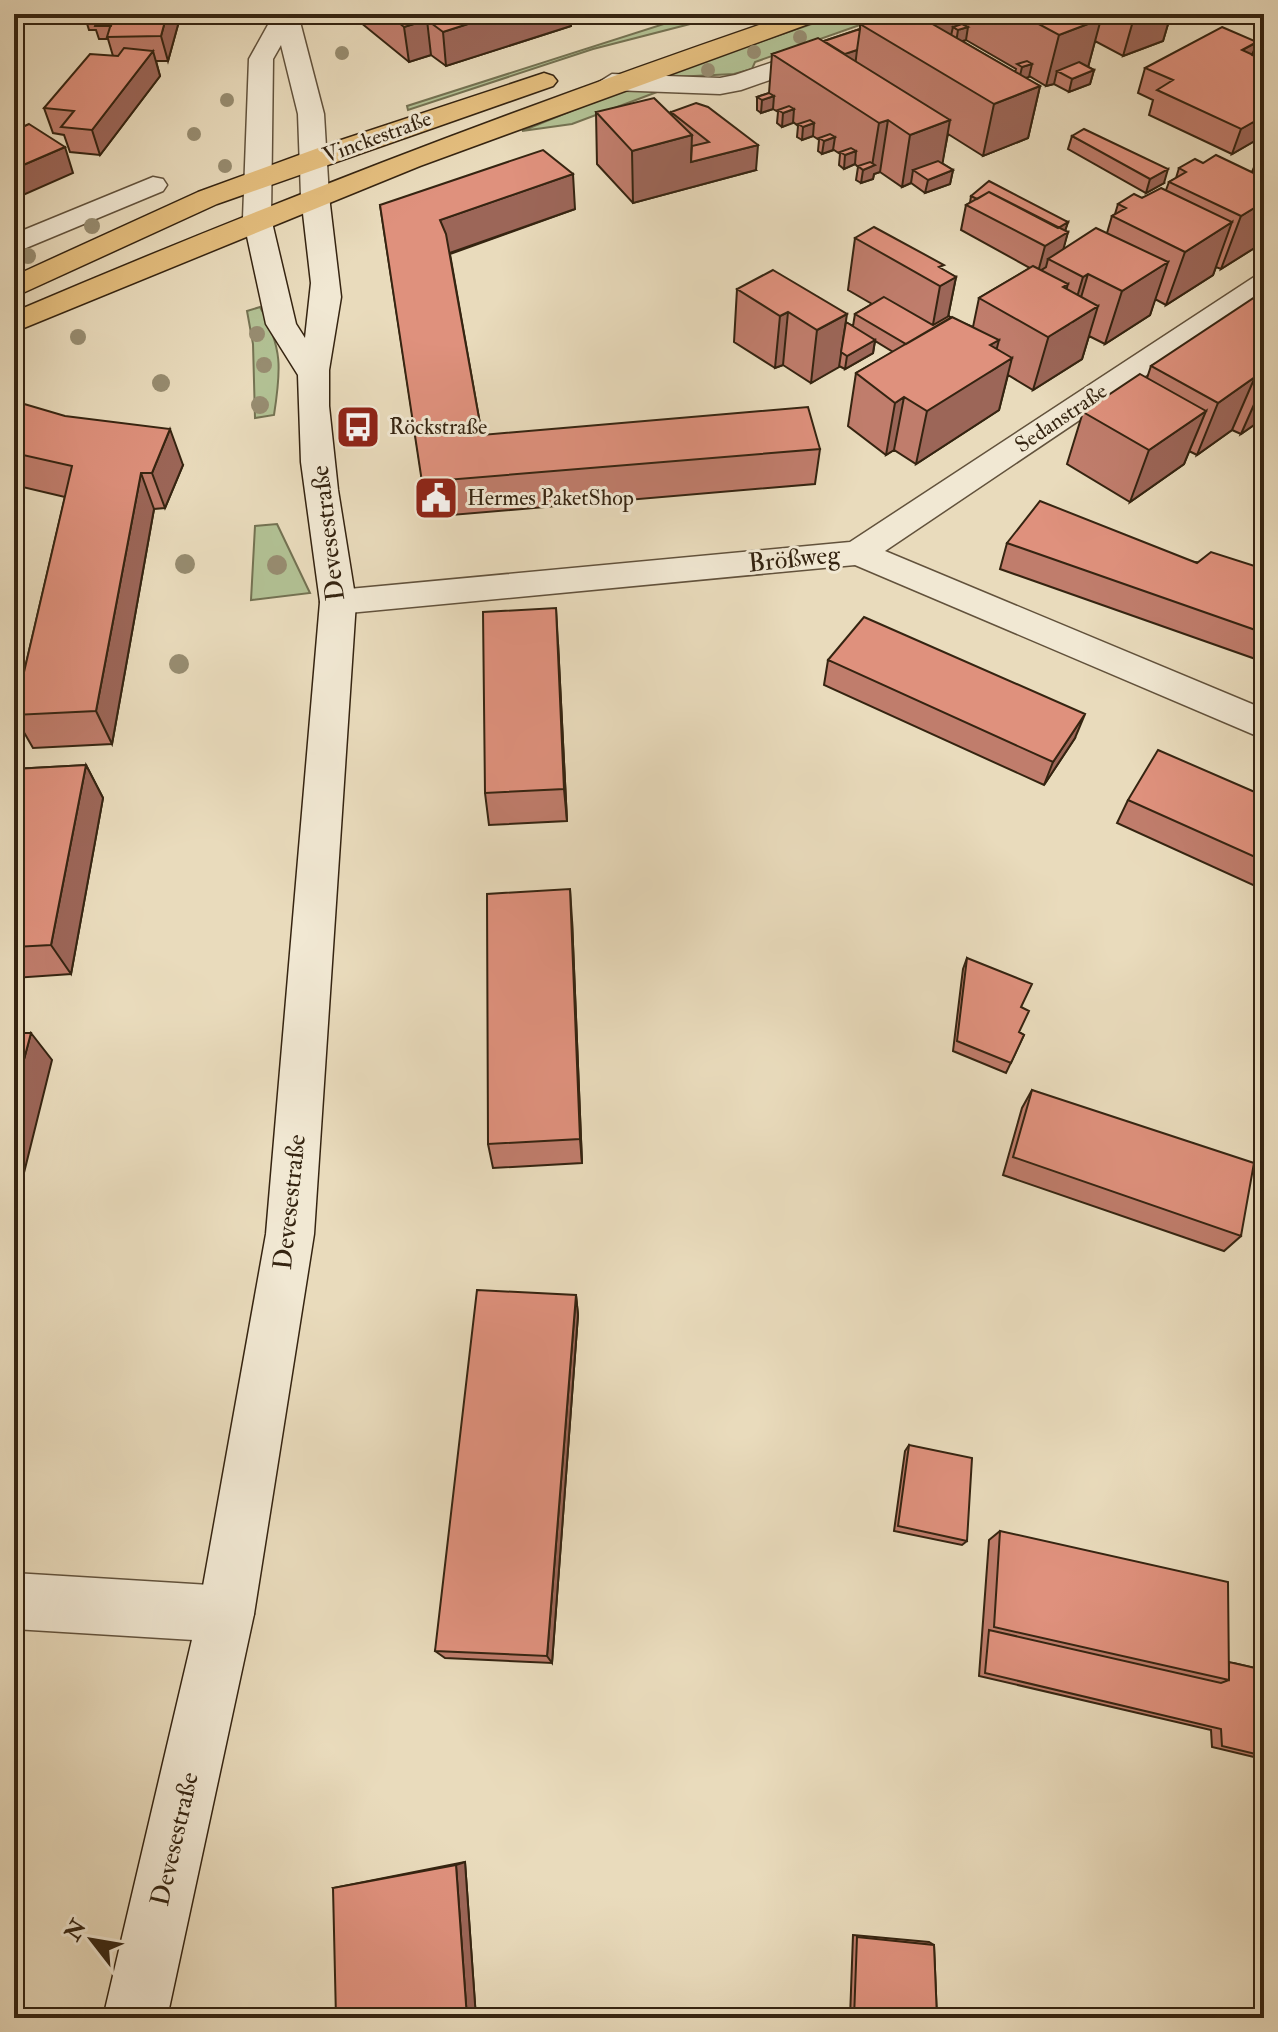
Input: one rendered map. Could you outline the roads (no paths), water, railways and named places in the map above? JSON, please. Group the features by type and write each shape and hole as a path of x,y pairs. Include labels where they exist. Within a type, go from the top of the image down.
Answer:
{"main road":[{"path":"592,65 751,14"},
{"name":"Vinckestraße","path":"14,323 257,218 612,82 814,14"},
{"name":"Vinckestraße","path":"14,288 193,205 256,180 395,129 564,74"}],"street":[{"name":"Vinckestraße","path":"612,82 720,86 741,82 936,14"},
{"path":"286,15 311,114 315,196"},
{"path":"257,218 261,59 286,15"},
{"path":"14,244 153,185"},
{"name":"Devesestraße","path":"135,2018 226,1614 290,1234 338,602 321,497 313,375 325,310 325,263 315,196"},
{"name":"Devesestraße","path":"257,218 281,324 313,375"},
{"name":"Sedanstraße","path":"858,553 1264,283"},
{"name":"Brößweg","path":"338,602 858,553 1264,725"},
{"path":"14,1601 226,1614"}],"place":[{"name":"Röckstraße","path":"358,427"},
{"name":"Hermes PaketShop","path":"436,498"}]}
